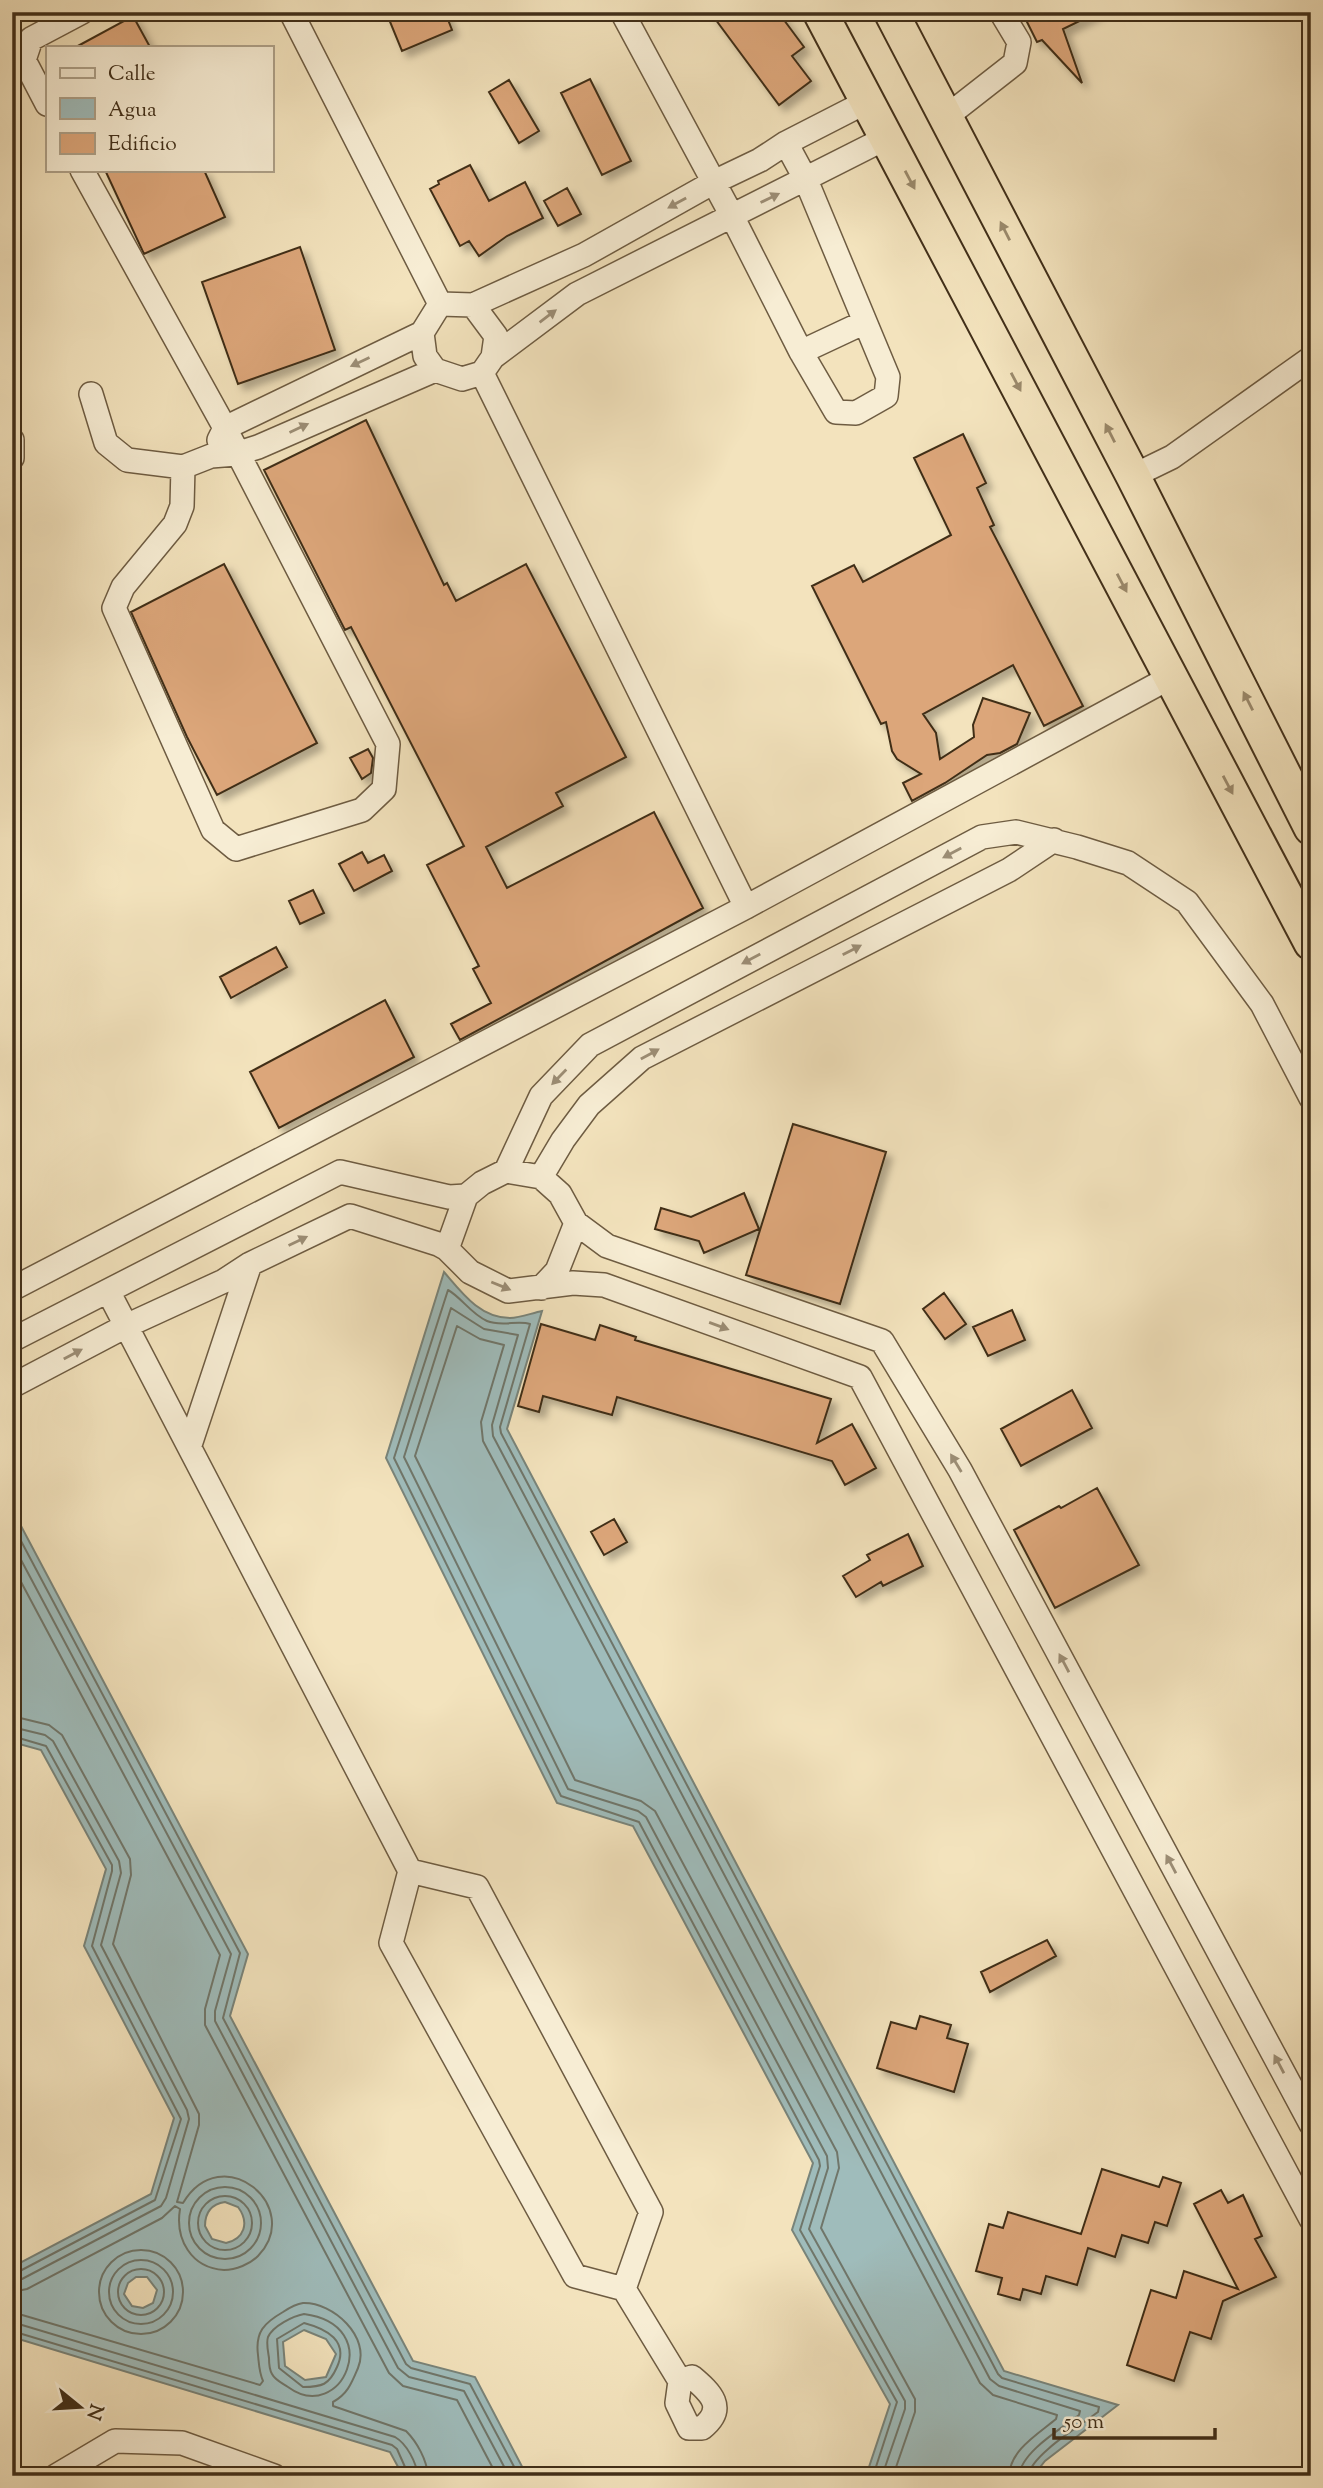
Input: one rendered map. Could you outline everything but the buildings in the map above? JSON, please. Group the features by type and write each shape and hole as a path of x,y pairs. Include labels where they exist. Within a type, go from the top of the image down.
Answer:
{"highway":[{"path":"820,12 1311,943"},
{"path":"891,12 1133,477 1311,828"}],"street":[{"path":"46,102 24,60 31,39 82,12"},
{"path":"291,12 440,304"},
{"path":"622,12 732,216 801,352 836,412 856,413 886,396 888,377 806,180 786,143"},
{"path":"946,117 1015,63 1019,42 1002,12"},
{"path":"440,304 472,305 584,255 714,182 866,102"},
{"path":"422,333 425,356 435,370 462,379 488,365 577,294 888,137"},
{"path":"83,172 225,428 387,744 384,789 362,810 236,849 213,830 114,608 123,587 175,524 182,506 183,467"},
{"path":"211,456 225,428 422,333 440,304"},
{"path":"472,305 496,336 488,365 746,907"},
{"path":"801,352 865,322"},
{"path":"1133,477 1172,457 1311,358"},
{"path":"91,394 106,443 127,460 183,467 211,456 236,454 258,447 435,370"},
{"path":"12,440 12,458"},
{"path":"12,1289 746,907 1171,677"},
{"path":"506,1171 541,1096 590,1045 982,837 1016,832 1054,840 1128,863 1187,902 1262,1004 1311,1098"},
{"path":"541,1177 563,1140 589,1105 642,1058 1009,870 1054,840"},
{"path":"447,1249 466,1196 482,1183 506,1171 541,1177 560,1194 576,1223 607,1246 882,1341 960,1470 1311,2124"},
{"path":"12,1340 340,1172 449,1197 466,1196"},
{"path":"12,1386 126,1326 224,1281 250,1264 350,1216 447,1249 470,1272 508,1291 573,1283 604,1284 860,1377 1311,2219"},
{"path":"541,1288 556,1271 576,1223"},
{"path":"190,1445 250,1264"},
{"path":"108,1291 410,1871 391,1943 575,2276 624,2289 681,2381"},
{"path":"410,1871 477,1887 651,2212 624,2289"},
{"path":"56,2476 115,2441 182,2443 274,2476"}],"water":[{"path":"444,1272 472,1303 490,1314 510,1318 542,1311 507,1429 1004,2371 1118,2405 1045,2461 1033,2476 866,2476 890,2404 792,2230 813,2163 633,1826 557,1803 386,1458"},
{"path":"12,1509 248,1954 230,2016 413,2361 475,2377 527,2476 403,2476 390,2452 12,2337 12,2267 151,2194 174,2118 84,1946 106,1869 41,1750 12,1742","holes":["225,2202 238,2207 244,2219 241,2234 226,2243 212,2239 205,2226 210,2210","136,2277 147,2277 157,2290 153,2303 143,2308 132,2306 124,2294 128,2283","304,2330 326,2339 336,2354 326,2377 305,2380 285,2366 283,2342"]}]}
